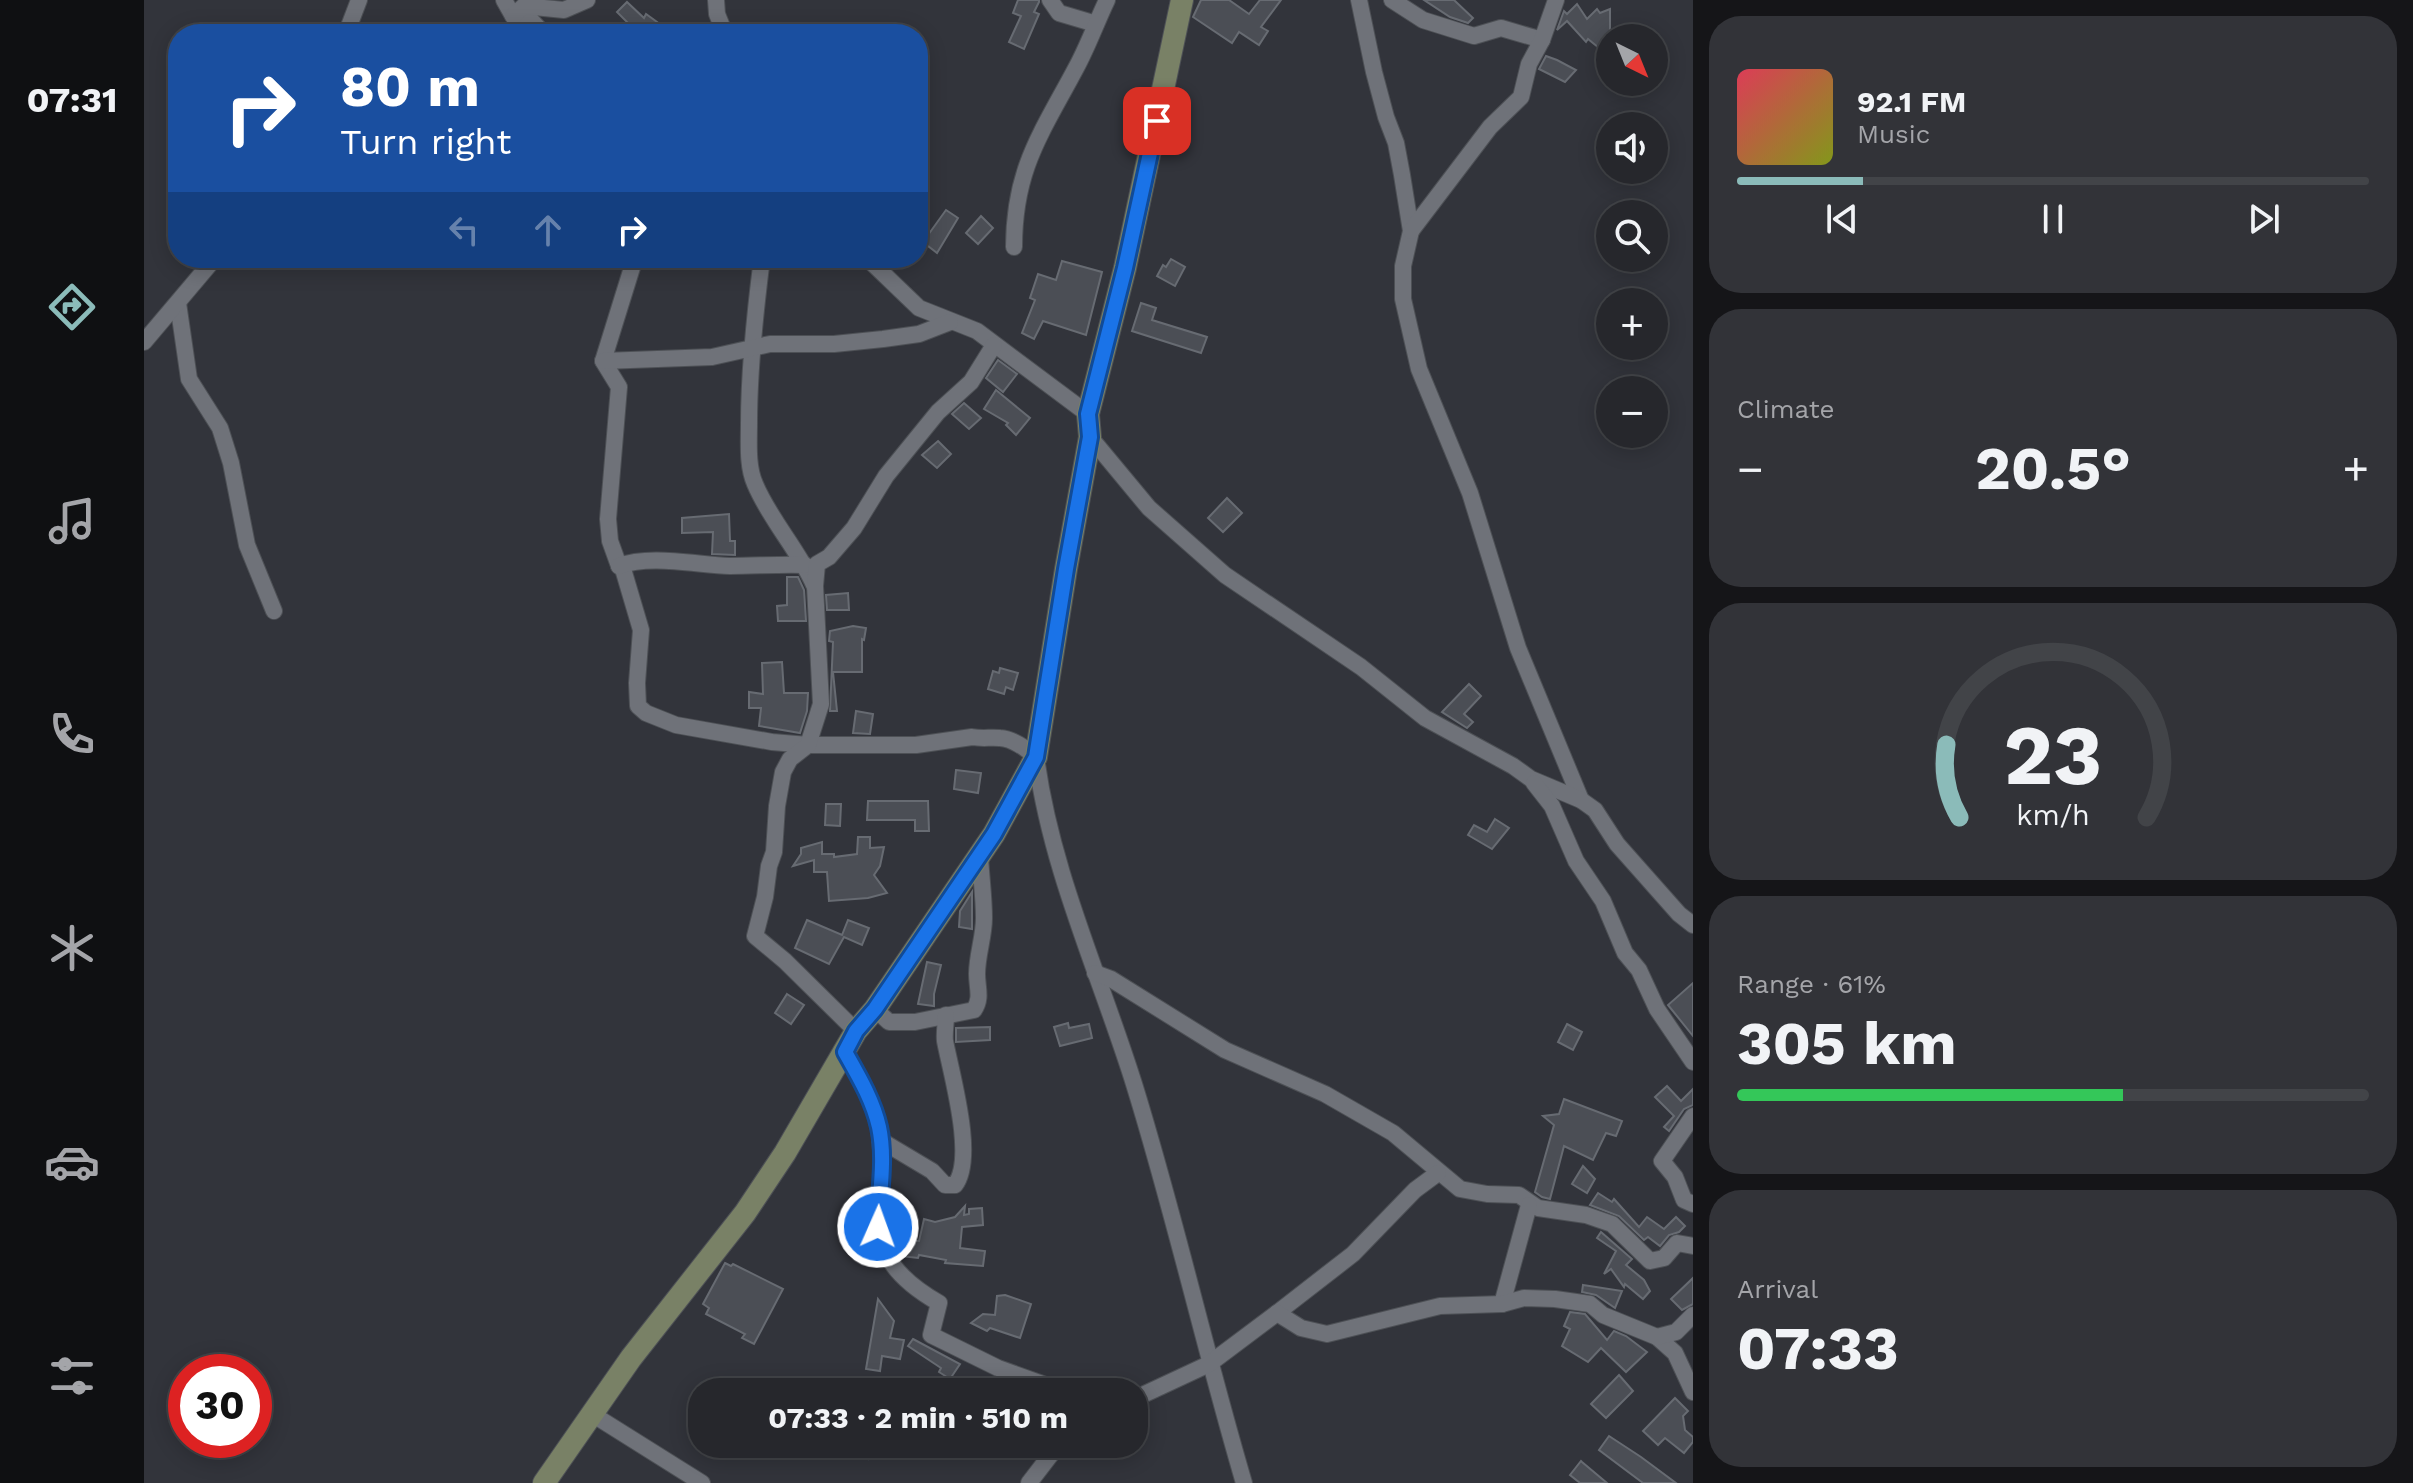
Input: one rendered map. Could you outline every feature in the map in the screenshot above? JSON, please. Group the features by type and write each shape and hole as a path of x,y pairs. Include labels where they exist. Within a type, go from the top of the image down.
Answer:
{"street":[{"path":"350,24 359,0"},
{"path":"504,0 513,16"},
{"path":"513,16 524,6 564,10 587,0"},
{"path":"1050,0 1059,13 1096,24"},
{"path":"1014,247 1014,220 1020,181 1050,112 1080,61 1107,0"},
{"path":"544,1483 631,1358 745,1213 785,1153 856,1031 875,1009 980,856 1036,757 1090,437 1088,414 1125,268 1182,0"},
{"path":"1359,0 1374,72 1396,143 1411,231 1403,266 1403,299 1419,369 1470,493 1523,662 1581,800"},
{"path":"1392,0 1423,20 1474,36 1501,28 1542,40"},
{"path":"1411,231 1490,127 1521,97 1529,64 1542,40 1556,0"},
{"path":"714,5 721,24"},
{"path":"513,16 529,18 535,24"},
{"path":"144,342 207,268"},
{"path":"603,361 633,268"},
{"path":"761,268 751,347 749,458 754,483 815,586"},
{"path":"877,268 919,308 977,331 1088,414"},
{"path":"178,303 189,379 220,428 231,463 247,545 274,611"},
{"path":"603,361 712,357 751,347 883,339 919,334 950,322"},
{"path":"856,1031 755,936 774,852 783,772 790,759 808,745 821,704 815,586 817,564 829,557 854,528 886,476 938,412 971,382 994,345"},
{"path":"603,361 619,387 608,519 610,541 623,569 641,630 638,706 646,713 676,725 772,742 916,745 972,737 1001,738 1019,744 1036,757 1048,827 1136,1091 1244,1483"},
{"path":"1090,437 1149,508 1225,575 1361,667 1425,718 1531,779 1581,800 1595,810 1617,844 1645,877 1693,925"},
{"path":"619,566 639,561 679,560 731,566 805,565"},
{"path":"1531,779 1552,806 1576,861 1603,901 1625,953 1639,970 1657,1009 1693,1062"},
{"path":"875,1009 889,1022 915,1022 974,1010 977,1006 980,991 978,961 984,918 980,856"},
{"path":"1095,973 1111,979 1225,1050 1325,1094 1393,1133 1460,1189 1519,1195 1529,1205 1538,1208 1586,1215 1612,1224 1650,1261 1664,1258 1677,1243 1693,1246"},
{"path":"880,1140 932,1171 945,1185 955,1185 960,1178 962,1163 957,1089 945,1038 946,1015"},
{"path":"845,1052 878,1124 879,1239 891,1262 907,1281 939,1303 931,1335 998,1368 1026,1378"},
{"path":"1693,1116 1662,1161 1675,1177 1684,1200 1693,1204"},
{"path":"1148,1392 1209,1364 1277,1313 1353,1254 1415,1190 1438,1173"},
{"path":"1502,1304 1529,1205"},
{"path":"1277,1313 1301,1328 1327,1334 1440,1306 1502,1304 1524,1298 1581,1301 1603,1315 1657,1337 1675,1353 1693,1392"},
{"path":"1657,1337 1676,1332 1693,1315"},
{"path":"592,1414 702,1483"},
{"path":"1029,1483 1048,1458"}],"building":[{"path":"1018,0 1039,0 1034,12 1039,14 1024,49 1009,42 1021,16 1013,13"},
{"path":"1201,0 1229,0 1249,14 1260,0 1281,0 1261,27 1268,31 1259,45 1239,32 1232,43 1193,17"},
{"path":"1424,0 1454,0 1473,18 1468,23 1450,17"},
{"path":"627,2 644,18 646,14 657,22 629,24 617,12"},
{"path":"1577,4 1587,19 1597,9 1600,13 1610,9 1610,24 1596,24 1596,46 1588,39 1586,42 1567,21 1557,30 1564,11 1567,14"},
{"path":"1546,56 1576,70 1565,82 1539,69"},
{"path":"946,210 958,218 937,253 928,246 928,235"},
{"path":"981,216 993,228 978,244 966,233"},
{"path":"1171,259 1185,267 1175,286 1157,276"},
{"path":"1062,261 1102,272 1086,335 1043,321 1034,339 1022,333 1035,300 1030,298 1038,274 1056,280"},
{"path":"1141,303 1156,308 1152,320 1207,337 1201,353 1132,331"},
{"path":"998,360 1017,374 1003,392 986,378"},
{"path":"996,390 1030,418 1016,435 1006,425 1008,423 984,409"},
{"path":"964,403 981,418 969,429 952,414"},
{"path":"938,441 951,454 937,468 922,455"},
{"path":"1227,498 1242,513 1223,532 1208,518"},
{"path":"729,514 730,541 735,541 735,555 712,554 713,532 682,533 682,518"},
{"path":"787,577 798,577 804,590 806,621 778,621 777,606 787,605"},
{"path":"848,593 849,610 827,610 826,595"},
{"path":"853,626 866,628 862,639 862,672 833,672 837,711 830,711 833,642 829,641 830,631"},
{"path":"782,662 784,693 808,693 807,711 800,733 759,726 761,708 749,708 749,692 763,694 762,663"},
{"path":"1000,668 1018,673 1013,690 1006,687 1004,694 988,689 993,671 999,673"},
{"path":"1469,684 1481,696 1464,714 1473,722 1467,728 1442,712"},
{"path":"856,711 873,714 870,734 853,733"},
{"path":"956,770 981,773 978,793 954,789"},
{"path":"868,801 928,801 929,831 915,831 915,820 867,820"},
{"path":"826,804 841,804 840,826 825,825"},
{"path":"1495,819 1509,828 1492,849 1468,835 1474,825 1487,832"},
{"path":"858,837 870,837 870,848 884,847 880,866 874,875 887,893 829,901 827,872 814,872 814,860 793,866 801,854 801,848 822,842 822,854 834,854 834,857 857,854"},
{"path":"972,892 972,929 959,927 960,911"},
{"path":"807,920 842,935 848,920 869,928 862,945 844,937 829,964 795,948"},
{"path":"927,962 941,965 934,1006 918,1004"},
{"path":"1693,983 1693,1036 1668,1005"},
{"path":"787,994 804,1005 791,1024 775,1013"},
{"path":"1068,1023 1069,1028 1089,1024 1092,1038 1060,1046 1054,1027"},
{"path":"1567,1024 1582,1032 1573,1050 1558,1042"},
{"path":"990,1027 990,1040 956,1042 956,1028"},
{"path":"1667,1086 1681,1101 1693,1089 1693,1105 1684,1109 1669,1131 1664,1127 1674,1116 1655,1097"},
{"path":"1564,1099 1622,1121 1616,1136 1606,1133 1593,1160 1564,1146 1550,1199 1535,1192 1554,1125 1543,1116 1559,1114"},
{"path":"1583,1166 1595,1179 1587,1193 1572,1184"},
{"path":"1598,1193 1612,1202 1614,1199 1639,1227 1647,1217 1664,1229 1676,1217 1685,1226 1669,1235 1660,1246 1648,1237 1644,1240 1619,1216 1590,1205"},
{"path":"965,1206 964,1215 969,1214 969,1209 982,1208 983,1225 962,1227 960,1248 985,1251 983,1266 945,1263 946,1260 919,1255 918,1258 901,1256 891,1226 897,1227 896,1239 919,1241 924,1219 935,1222 955,1217"},
{"path":"1601,1232 1632,1259 1626,1265 1644,1280 1650,1291 1643,1299 1625,1284 1624,1287 1611,1269 1604,1274 1616,1251 1597,1238"},
{"path":"725,1263 783,1289 754,1344 742,1338 745,1334 706,1314 709,1308 703,1304"},
{"path":"1693,1278 1693,1304 1682,1310 1671,1299"},
{"path":"1583,1285 1622,1291 1615,1308 1596,1295 1582,1292"},
{"path":"1005,1295 1031,1304 1020,1338 990,1328 987,1331 971,1323 983,1314 995,1315 997,1296"},
{"path":"878,1299 894,1321 890,1338 904,1340 900,1359 882,1356 880,1371 866,1369"},
{"path":"1570,1312 1585,1314 1607,1340 1614,1331 1647,1352 1626,1372 1601,1348 1588,1362 1562,1346 1570,1329 1564,1326"},
{"path":"913,1339 960,1364 948,1378 939,1372 941,1368 908,1346"},
{"path":"1619,1375 1633,1391 1606,1418 1591,1404"},
{"path":"1675,1398 1688,1411 1683,1416 1685,1430 1693,1437 1693,1442 1684,1453 1665,1438 1658,1445 1643,1431"},
{"path":"1609,1436 1676,1483 1643,1483 1599,1450"},
{"path":"1581,1461 1607,1483 1580,1483 1570,1475"}],"route":[{"path":"878,1227 881,1153 878,1124 845,1052 856,1031 875,1009 980,856 1036,757 1090,437 1088,414 1125,268 1157,121"}]}
